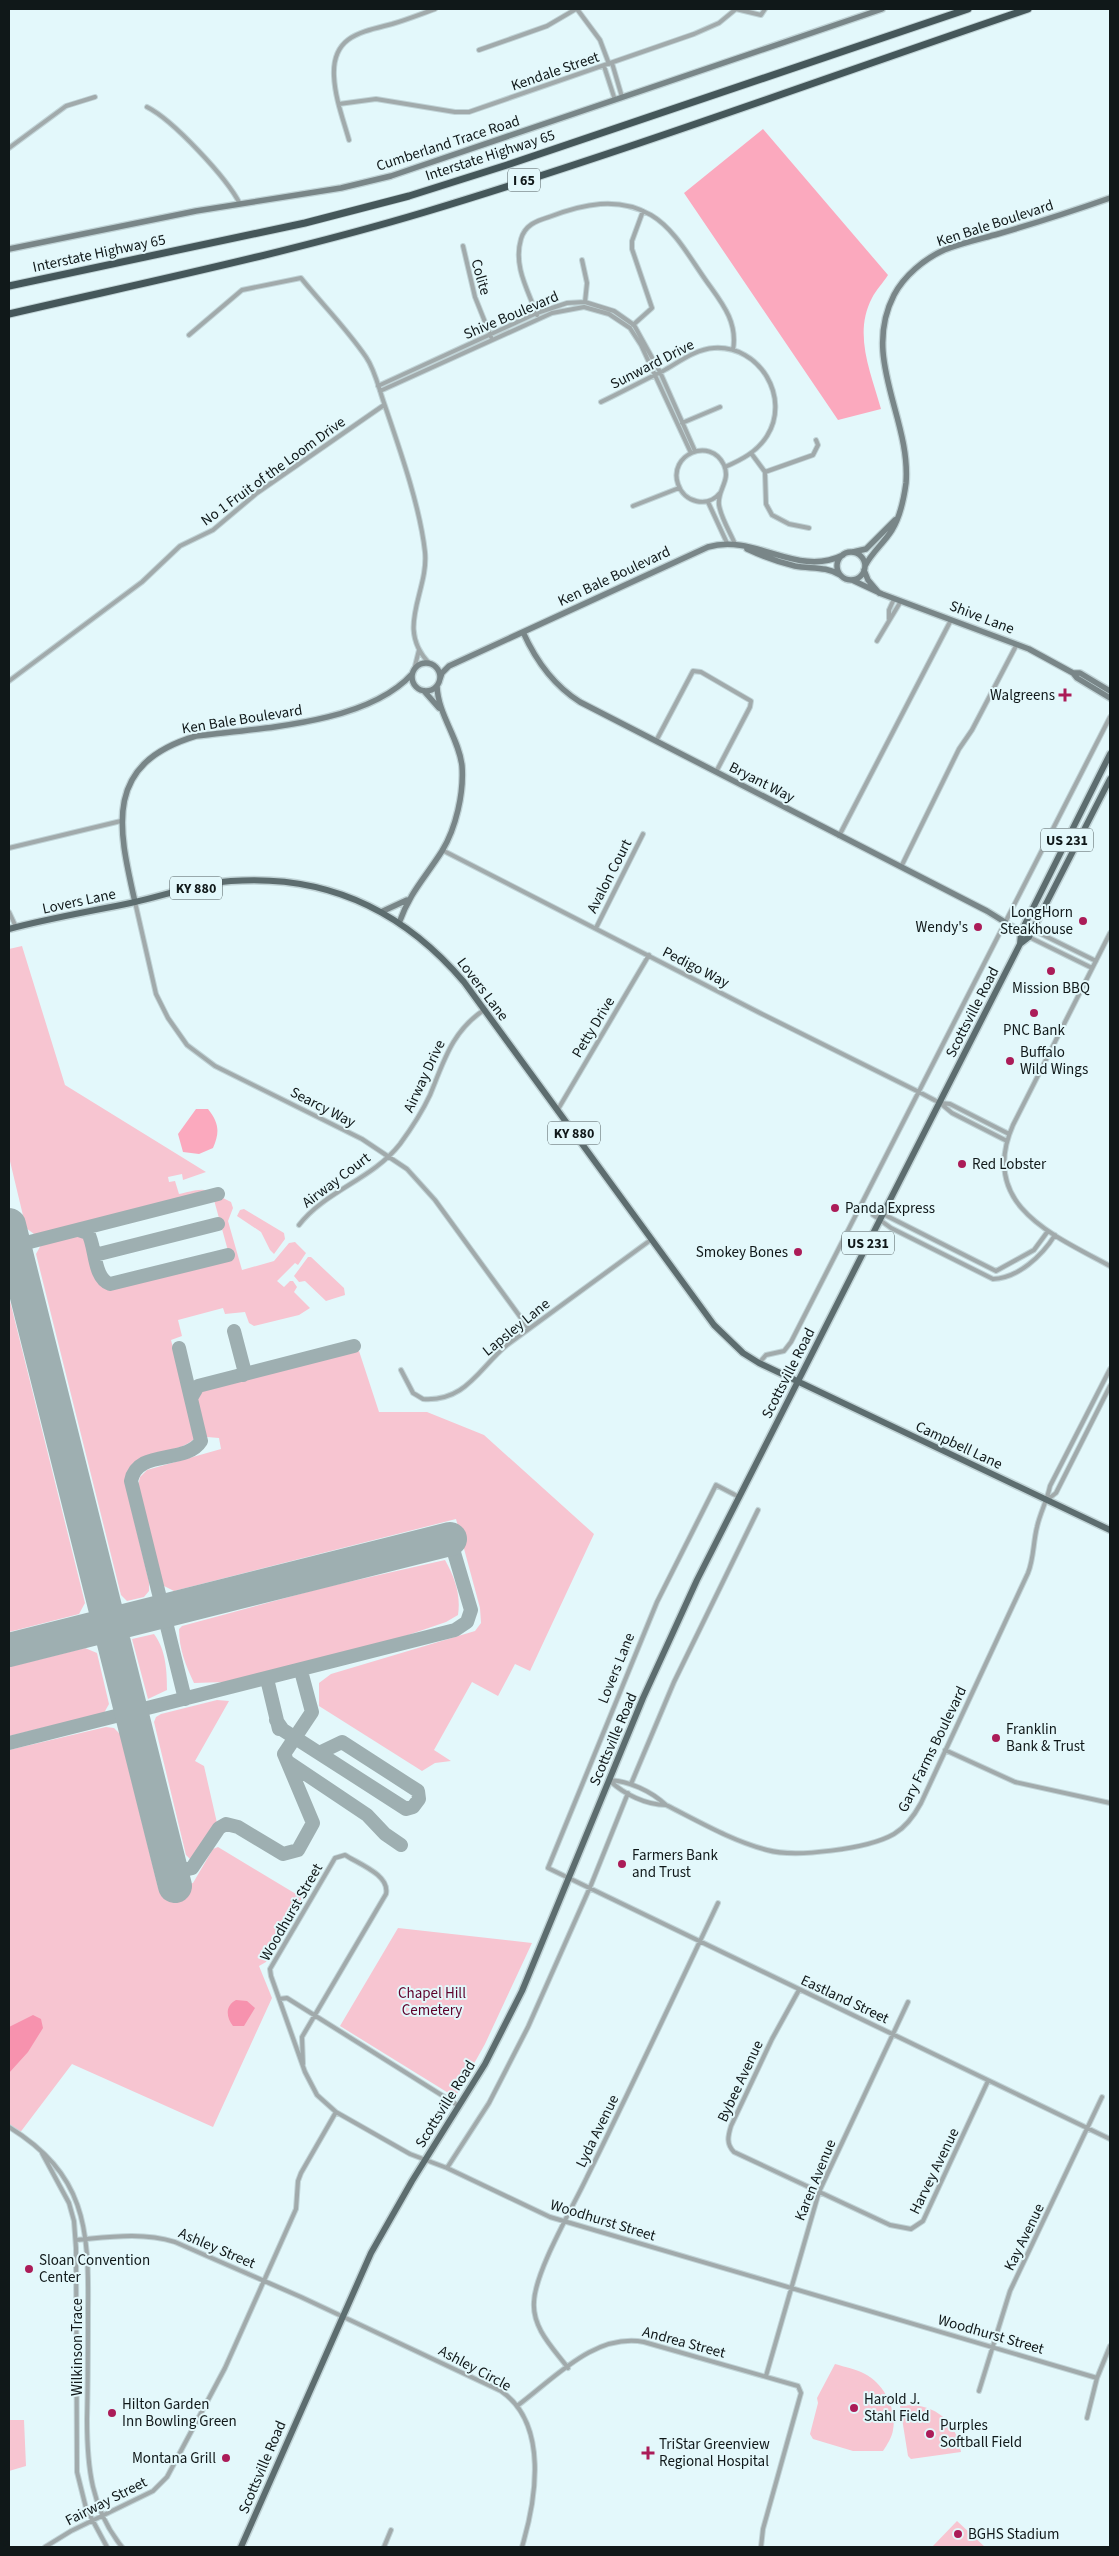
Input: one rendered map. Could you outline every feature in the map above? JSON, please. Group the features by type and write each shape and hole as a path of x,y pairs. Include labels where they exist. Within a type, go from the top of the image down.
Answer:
{"highway":[{"name":"Interstate Highway 65","path":"9,286 286,227 408,196 507,165 968,9"},
{"name":"I 65","path":"9,314 328,238 423,212 515,183 1028,9"}],"main road":[{"name":"Cumberland Trace Road","path":"9,249 240,204 340,188 391,176 882,9"},
{"name":"Ken Bale Boulevard","path":"864,568 873,552 892,530 904,496 906,481 900,428 882,355 882,332 886,312 900,285 916,268 943,250 1110,198"},
{"name":"Ken Bale Boulevard","path":"850,552 866,549 896,520"},
{"name":"Ken Bale Boulevard","path":"135,902 122,840 121,821 125,796 133,779 158,752 177,742 196,736 333,716 400,687 421,664 449,666 716,544 736,544 812,562 832,560 843,555"},
{"name":"Ken Bale Boulevard","path":"736,544 783,562 804,567 825,568 840,575"},
{"path":"864,568 859,578 852,580 840,575 837,564 843,555 850,552 859,555 864,568 868,580 879,593"},
{"name":"Shive Lane","path":"852,580 894,599 1017,644 1073,673 1077,678 1110,698"},
{"name":"Bryant Way","path":"522,632 543,669 564,691 588,707 1004,920 1014,925 1024,926 1030,933"},
{"path":"432,665 439,673 438,684 444,716"},
{"path":"400,687 422,691 438,684 442,673 449,666"},
{"path":"399,923 407,900 442,850 455,820 462,777 458,748 444,716 432,698 413,683 413,672"},
{"name":"Shive Lane","path":"1073,673 1080,673 1110,691"},
{"name":"Scottsville Road","path":"1020,944 1024,926 1110,754"},
{"name":"Scottsville Road","path":"241,2547 342,2316 379,2239 506,2026 673,1631 797,1382 1020,944 1030,933 1110,778"},
{"name":"Lovers Lane","path":"9,929 230,881 283,881 339,893 381,912 418,935 441,955 484,1010 714,1325 743,1353 797,1382"},
{"path":"381,912 407,900"},
{"name":"Bryant Way","path":"1014,925 1021,933 1030,933"},
{"name":"Campbell Lane","path":"797,1382 1110,1530"}],"street":[{"path":"349,140 339,104 334,70 336,56 346,41 365,30 435,9"},
{"path":"479,50 547,26 577,9 600,40 622,97"},
{"name":"Kendale Street","path":"339,104 376,99 469,112 714,26 734,10 739,9 761,15 765,9"},
{"path":"609,64 615,100"},
{"path":"9,148 43,121 66,106 95,96"},
{"path":"147,108 160,115 194,147 233,192 240,204"},
{"path":"539,319 523,280 519,262 520,243 526,228 550,216 592,204 616,204 643,211 661,222 670,231 728,311 733,328 733,350"},
{"path":"630,328 652,308 632,249 632,241 643,211"},
{"name":"Colite","path":"463,246 474,297 492,342"},
{"path":"582,260 587,283 584,307"},
{"path":"189,335 242,290 301,278 367,358 394,433 424,547 424,571 414,607 413,623 419,650 413,672"},
{"name":"Shive Boulevard","path":"378,386 537,313 567,303 585,302 614,311 634,325 660,372 680,424"},
{"name":"Shive Boulevard","path":"380,391 492,342 539,319 568,308 584,307 609,314 630,328 641,345 693,452"},
{"name":"Sunward Drive","path":"601,402 704,350 714,348 733,350 746,356 760,366 770,381 775,400 775,412 771,430 761,444 751,453 725,467"},
{"name":"No 1 Fruit of the Loom Drive","path":"9,681 142,582 180,546 212,530 257,493 384,405"},
{"path":"680,424 720,407"},
{"path":"766,472 813,455 818,445 816,440"},
{"path":"720,493 708,502 689,499 679,488 676,476 678,466 693,452 711,453 720,460 725,467 726,480 720,493 720,508 736,544"},
{"path":"751,453 766,472 766,504 772,515 789,524 809,528"},
{"path":"633,506 679,488"},
{"path":"708,502 727,543"},
{"path":"889,619 889,610 894,599"},
{"path":"877,640 889,619 896,613 901,601"},
{"path":"839,836 951,620"},
{"path":"901,867 959,749 976,723 1017,644"},
{"path":"419,650 432,665"},
{"path":"655,742 693,671 701,672 746,696 751,704 716,772"},
{"path":"759,1363 764,1356 780,1353 788,1347 919,1092 1004,920 1110,717"},
{"path":"9,848 121,821"},
{"name":"Avalon Court","path":"596,928 643,834"},
{"name":"Pedigo Way","path":"442,850 940,1103"},
{"name":"Searcy Way","path":"135,902 151,976 160,1003 177,1032 193,1051 215,1066 355,1135 407,1169 430,1193 529,1329"},
{"path":"9,912 16,927"},
{"name":"Bryant Way","path":"1030,933 1096,961"},
{"name":"Bryant Way","path":"1030,933 1092,968"},
{"path":"1110,933 1009,1134 1005,1168 1013,1198 1025,1213 1048,1231 1110,1266"},
{"name":"Petty Drive","path":"557,1111 649,955"},
{"name":"Airway Drive","path":"388,1155 400,1143 419,1116 456,1036 469,1020 484,1010"},
{"path":"940,1103 950,1104 1009,1134"},
{"path":"940,1103 952,1113 1007,1142"},
{"name":"Airway Court","path":"298,1225 317,1206 351,1185 388,1155"},
{"path":"883,1214 996,1271 1034,1250 1048,1231"},
{"path":"879,1221 993,1279 1006,1276 1035,1260 1047,1249 1055,1235"},
{"name":"Lapsley Lane","path":"400,1370 413,1393 419,1398 428,1400 446,1396 469,1385 495,1354 652,1239"},
{"path":"1047,1500 1050,1486 1110,1369"},
{"path":"1047,1500 1056,1493 1110,1386"},
{"name":"Lovers Lane","path":"569,1879 548,1868 657,1602 716,1485 739,1497"},
{"name":"Gary Farms Boulevard","path":"609,1780 622,1780 656,1796 666,1805 750,1845 769,1851 799,1854 867,1843 892,1835 912,1818 1028,1573 1033,1556 1037,1525 1047,1500"},
{"path":"631,1784 674,1682 758,1510"},
{"path":"945,1750 1015,1782 1110,1803"},
{"name":"Gary Farms Boulevard","path":"609,1780 620,1790 653,1805 666,1805"},
{"path":"447,2168 488,2103 507,2068 589,1889 628,1793"},
{"name":"Woodhurst Street","path":"314,2015 386,1894 387,1888 382,1878 345,1855 335,1858 271,1966 270,1974 303,2064 317,2095 336,2112 425,2160 447,2168 564,2223 1097,2378"},
{"name":"Eastland Street","path":"569,1879 1110,2139"},
{"name":"Lyda Avenue","path":"568,2368 542,2333 534,2306 538,2280 718,1903"},
{"name":"Bybee Avenue","path":"799,1990 746,2093 728,2138 730,2147 734,2152 819,2192"},
{"path":"279,1999 287,1998 459,2106"},
{"name":"Karen Avenue","path":"766,2376 819,2192 908,2002"},
{"path":"303,2064 302,2037 314,2015"},
{"name":"Harvey Avenue","path":"819,2192 896,2227 906,2229 917,2227 923,2222 988,2081"},
{"name":"Kay Avenue","path":"979,2391 1010,2291 1102,2097"},
{"name":"Fairway Street","path":"45,2547 153,2491 167,2477 225,2368 296,2209 298,2180 336,2112"},
{"name":"Wilkinson Trace","path":"9,2127 55,2165 70,2187 82,2216 87,2239 88,2461 92,2488 102,2516 122,2547"},
{"name":"Wilkinson Trace","path":"42,2153 66,2195 74,2221 76,2240 76,2463 81,2490 92,2521 107,2547"},
{"name":"Ashley Street","path":"76,2240 127,2235 156,2237 194,2250 342,2316"},
{"name":"Ashley Circle","path":"342,2316 492,2386 505,2394 517,2406 528,2427 535,2478 533,2506 522,2547"},
{"name":"Andrea Street","path":"517,2406 597,2347 616,2341 630,2340 766,2376 801,2389 764,2528 761,2547"},
{"path":"1087,2418 1097,2378 1110,2346"},
{"path":"384,2547 391,2530"}],"green space":[{"path":"22,946 65,1085 206,1172 183,1180 182,1174 168,1177 169,1182 175,1181 179,1194 201,1190 213,1193 40,1234 34,1234 26,1228 9,1157 9,949"},
{"path":"223,1198 231,1202 233,1208 228,1221 242,1270 274,1261 289,1243 295,1242 306,1253 298,1265 295,1263 277,1281 284,1287 290,1281 293,1281 297,1287 294,1292 310,1308 299,1315 254,1326 249,1323 245,1312 225,1314 223,1308 178,1320 182,1336 171,1340 195,1432 194,1439 174,1449 143,1457 134,1462 128,1471 125,1483 149,1582 149,1591 144,1597 127,1601 121,1595 36,1254 42,1243 80,1236 87,1239 99,1281 104,1287 230,1258 214,1200"},
{"path":"244,1209 284,1233 285,1239 274,1254 261,1232 237,1216 240,1210"},
{"path":"308,1257 311,1257 344,1288 345,1295 326,1301 305,1281 299,1282 294,1276"},
{"path":"9,1297 85,1603 79,1614 9,1632"},
{"path":"359,1351 379,1412 427,1412 484,1435 594,1534 530,1671 515,1664 498,1696 472,1682 434,1750 451,1761 435,1763 422,1771 319,1706 319,1683 331,1674 475,1631 481,1623 480,1608 456,1519 174,1591 162,1585 138,1486 140,1477 147,1470 221,1449 219,1438 207,1437 201,1426 197,1401 201,1390"},
{"path":"445,1560 452,1573 459,1600 458,1615 446,1622 376,1646 225,1682 194,1683 186,1664 179,1636 179,1629 182,1626 322,1588"},
{"path":"154,1634 163,1654 167,1690 148,1699 132,1639"},
{"path":"85,1648 97,1653 109,1704 104,1713 9,1736 9,1667"},
{"path":"217,1700 229,1701 195,1761 204,1766 217,1823 194,1859 190,1859 186,1855 154,1722 156,1717 161,1714"},
{"path":"106,1727 114,1728 120,1734 159,1891 193,1883 213,1849 218,1847 301,1897 302,1903 266,1962 259,1966 272,1998 213,2127 72,2064 19,2134 9,2128 9,1750"},
{"name":"Chapel Hill Cemetery","path":"398,1928 532,1943 485,2044 457,2094 450,2094 340,2026"},
{"name":"Harold J. Stahl Field","path":"835,2364 854,2369 872,2378 888,2398 894,2422 892,2435 883,2451 853,2451 813,2439 810,2434 818,2403 817,2398"},
{"name":"Purples Softball Field","path":"912,2405 931,2409 946,2419 956,2434 961,2452 911,2459 908,2456 900,2406"},
{"path":"9,2420 24,2420 26,2466 9,2471"},
{"name":"BGHS Stadium","path":"957,2521 985,2547 932,2547"}],"shaded area":[{"path":"763,129 888,275 872,298 864,325 864,339 869,368 881,409 838,420 684,193"},
{"path":"196,1109 208,1109 217,1128 217,1137 213,1148 199,1154 183,1152 178,1134"},
{"path":"236,2000 247,2001 255,2008 244,2026 233,2026 229,2019 228,2008"},
{"path":"33,2015 41,2019 43,2028 28,2052 9,2073 9,2027"}],"taxiway":[{"path":"14,1246 218,1194"},
{"path":"95,1255 218,1224"},
{"path":"79,1230 88,1233 98,1269 105,1281 110,1284 228,1255"},
{"path":"234,1331 244,1369 243,1375"},
{"path":"191,1398 198,1386 354,1346"},
{"path":"179,1348 201,1441 185,1453 142,1464 135,1471 131,1481 185,1699"},
{"path":"9,1743 455,1630 467,1622 471,1610 450,1539"},
{"path":"167,1855 171,1863 176,1867 180,1869 192,1868 219,1828 226,1824 238,1827 283,1854 298,1850 313,1823 284,1754 312,1712 301,1671"},
{"path":"267,1679 279,1729"},
{"path":"276,1720 283,1730 406,1809 413,1807 419,1799 418,1791 342,1742 319,1753"},
{"path":"288,1762 367,1815 385,1834 401,1845"}],"runway":[{"path":"9,1225 175,1886"},
{"path":"9,1650 450,1539"}],"place":[{"name":"Walgreens","path":"1065,695"},
{"name":"LongHorn Steakhouse","path":"1083,921"},
{"name":"Wendy's","path":"978,927"},
{"name":"Mission BBQ","path":"1051,971"},
{"name":"PNC Bank","path":"1034,1013"},
{"name":"Buffalo Wild Wings","path":"1010,1061"},
{"name":"Red Lobster","path":"962,1164"},
{"name":"Panda Express","path":"835,1208"},
{"name":"Smokey Bones","path":"798,1252"},
{"name":"Franklin Bank & Trust","path":"996,1738"},
{"name":"Farmers Bank and Trust","path":"622,1864"},
{"name":"Sloan Convention Center","path":"29,2269"},
{"name":"Harold J. Stahl Field","path":"854,2408"},
{"name":"Hilton Garden Inn Bowling Green","path":"112,2413"},
{"name":"Purples Softball Field","path":"930,2434"},
{"name":"TriStar Greenview Regional Hospital","path":"648,2453"},
{"name":"Montana Grill","path":"226,2458"},
{"name":"BGHS Stadium","path":"958,2534"}]}
